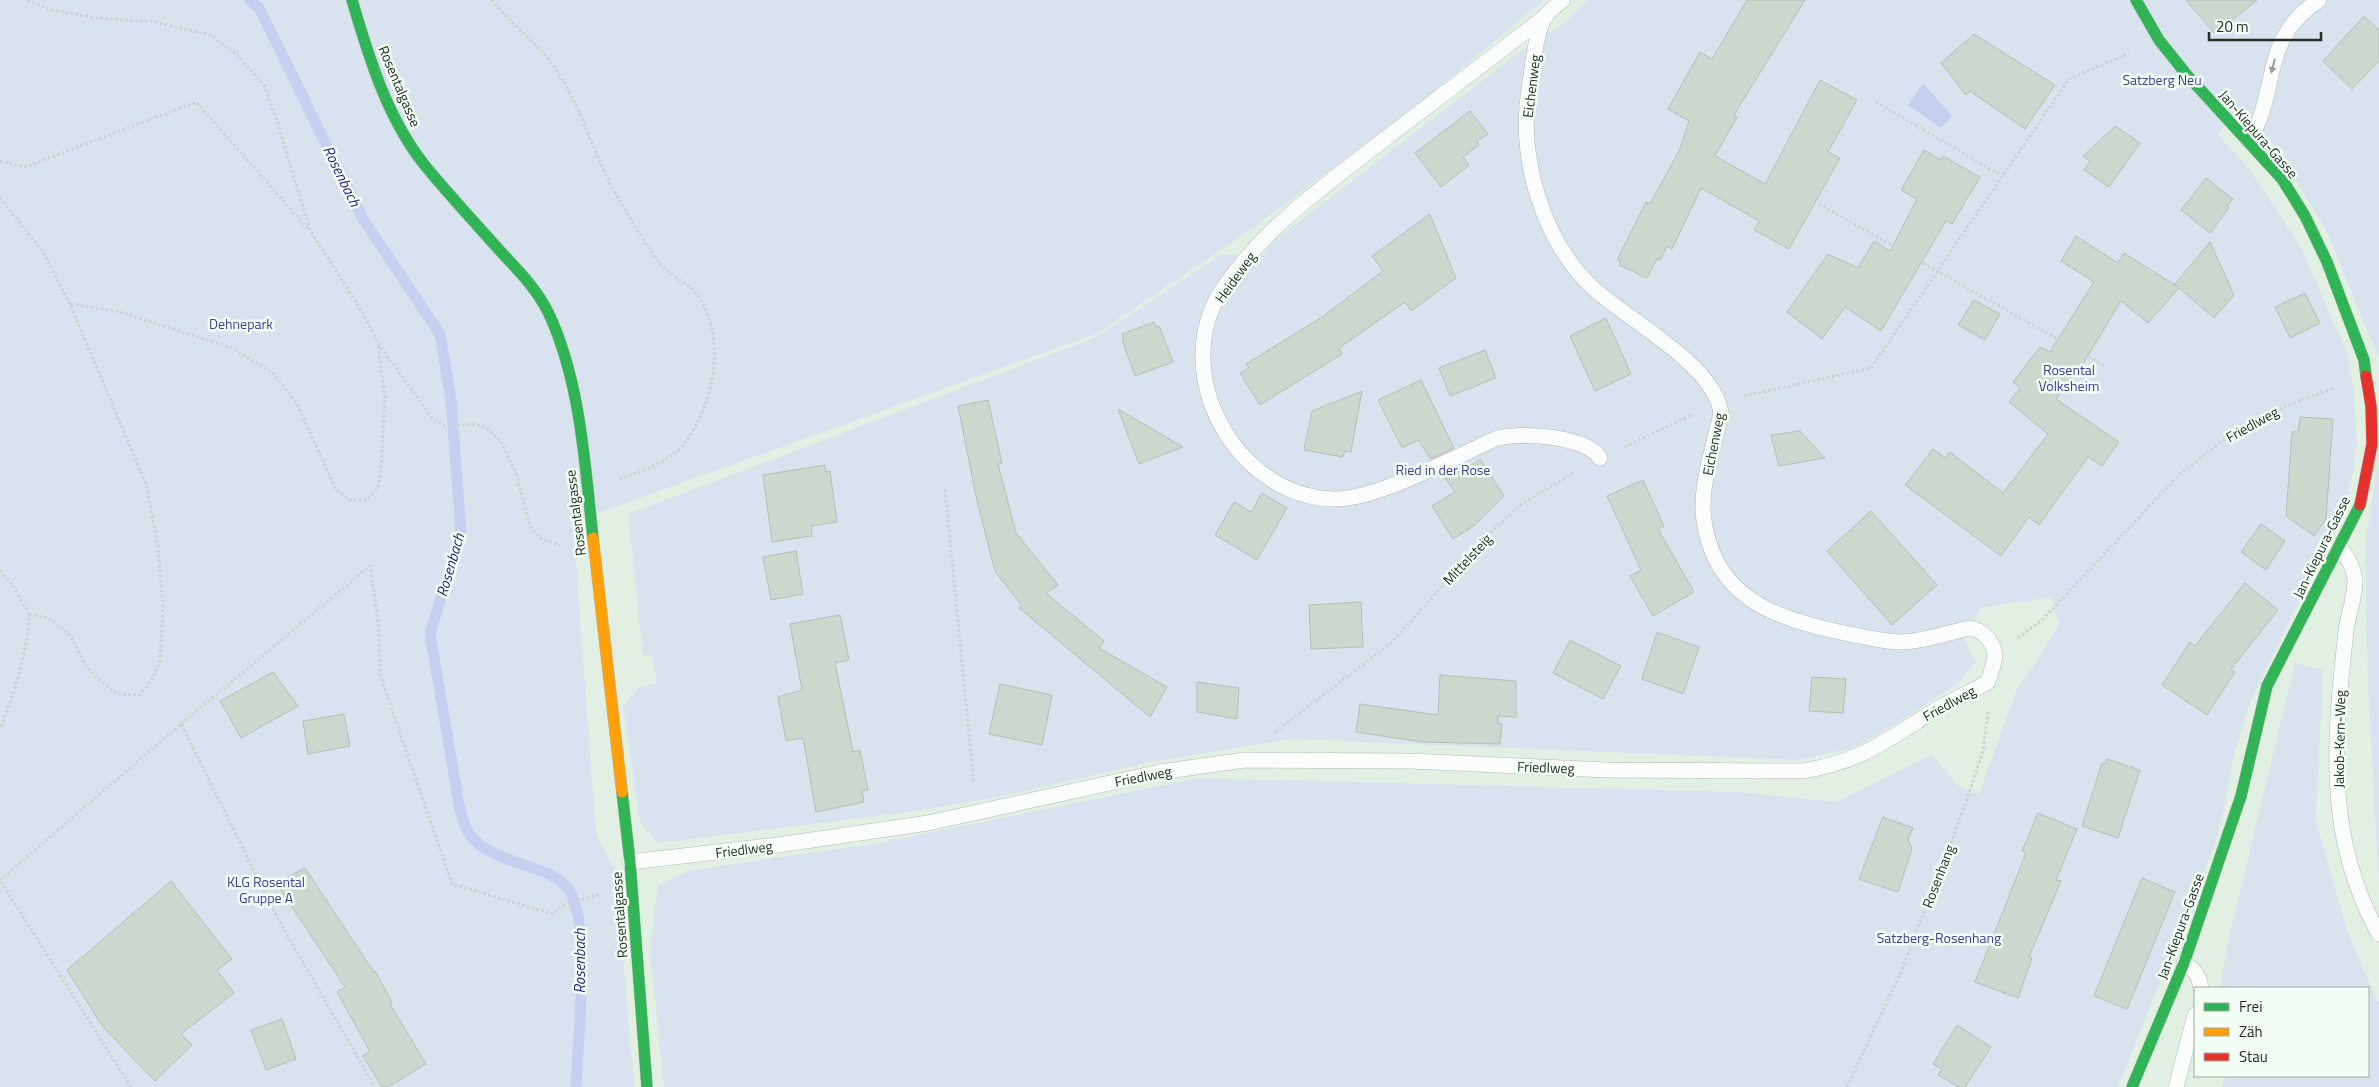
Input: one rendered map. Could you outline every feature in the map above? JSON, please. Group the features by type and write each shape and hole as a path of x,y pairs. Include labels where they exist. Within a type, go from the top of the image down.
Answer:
{"street":[{"name":"Rosentalgasse","path":"352,0 368,54 402,132 426,167 534,288 553,322 568,370 578,415 588,489 630,862 647,1087"},
{"name":"Jan-Kiepura-Gasse","path":"2132,1087 2184,963 2241,796 2267,686 2360,507 2372,444 2371,406 2364,360 2327,262 2305,216 2282,179 2249,141 2219,111 2159,40 2136,0"}],"lane":[{"path":"1546,16 1564,0"},
{"path":"2249,141 2263,114 2276,54 2282,39 2298,16 2320,0"},
{"name":"Eichenweg","path":"1546,16 1535,50 1526,117 1531,166 1551,230 1568,260 1593,288 1694,367 1709,384 1719,401 1721,413 1703,495 1704,521 1713,556 1728,581 1739,592 1763,608 1788,619 1901,642 1970,628 1976,629 1990,641 1995,655"},
{"name":"Heideweg","path":"1546,16 1273,227 1234,275 1213,307 1204,336 1205,376 1209,400 1214,414 1222,429 1241,454 1257,471 1283,487 1313,496 1345,499 1377,491 1496,439 1512,435 1537,435 1584,445 1596,452 1600,458"},
{"name":"Jakob-Kern-Weg","path":"2340,548 2348,558 2355,580 2346,625 2340,682 2336,734 2338,794 2344,839 2356,883 2378,931"},
{"name":"Friedlweg","path":"630,862 778,845 928,823 1160,772 1246,760 1410,761 1607,770 1802,771 1827,767 1859,757 1894,738 1924,716 1988,682 1995,655"},
{"path":"2184,963 2200,977 2201,987"},
{"path":"2176,1087 2194,1019"}],"path":[{"path":"28,0 52,10 96,18 155,22 210,35 236,52 264,85 310,230"},
{"path":"492,0 504,16 547,58 563,79 607,177 638,232 668,272 696,292 710,318 715,346 711,382 701,417 682,446 660,461 635,474 588,489"},
{"name":"Mittelsteig","path":"1246,760 1272,734 1391,643 1494,530 1523,503 1600,458 1719,401 1872,368 2069,79 2159,40"},
{"path":"0,161 25,167 196,102 310,230 364,315 378,343 432,419 446,428 474,424 487,428 501,442 516,473 530,526 540,538 580,554 596,555"},
{"path":"1876,102 2002,177"},
{"path":"0,198 43,252 70,304 146,484 158,546 163,608 160,662 151,682 138,695 118,694 100,681 86,666 71,636 49,618 30,615"},
{"path":"1819,204 2105,366"},
{"path":"70,304 120,312 232,348 273,373 297,404 335,488 349,500 366,500 378,488 385,398 378,343"},
{"name":"Friedlweg","path":"1995,655 2042,620 2179,475 2221,442 2283,407 2330,390"},
{"path":"945,490 974,787"},
{"path":"131,1087 0,880 181,724 370,566 378,621 380,675 452,884 553,914 563,906 607,891"},
{"path":"0,571 13,586 30,615 27,644 14,695 0,729"},
{"name":"Rosenhang","path":"1847,1087 1901,972 1960,817 1983,751 1989,703"},
{"path":"181,724 278,920 375,1087"}],"green space":[{"path":"0,0 1544,0 1426,98 1249,231 1096,334 573,522 596,835 616,872 634,1087 0,1087"},
{"path":"1587,0 2379,0 2379,359 2326,230 2273,144 2238,109 2218,135 2250,170 2302,249 2348,356 2354,396 2357,439 2354,467 2348,494 2333,530 2250,703 2233,758 2224,809 2215,844 2118,1087 664,1087 650,950 658,885 691,870 879,843 1199,778 1737,792 1836,802 1932,755 1958,785 1979,794 2016,691 2059,624 2051,597 1981,608 1963,637 1976,662 1956,685 1855,747 1801,760 1292,739 1155,761 1009,795 911,812 658,843 640,823 623,705 640,687 657,683 652,655 643,655 628,514 1097,337 1222,254 1263,256 1271,243 1517,54 1566,21"},
{"path":"2379,452 2379,888 2368,687 2365,548"},
{"path":"2295,663 2323,670 2316,820 2346,928 2377,1001 2379,1001 2379,1087 2222,1087 2225,1077 2369,1077 2369,987 2220,987 2231,929"}],"water":[{"path":"1923,83 1952,116 1941,128 1908,105"}],"building":[{"path":"1747,0 1805,0 1734,115 1737,117 1715,156 1765,184 1820,80 1857,100 1828,152 1840,158 1789,249 1754,230 1759,221 1701,188 1672,249 1667,246 1660,260 1657,259 1647,278 1619,265 1621,262 1617,260 1646,202 1650,204 1680,149 1689,121 1668,109 1700,52 1712,59"},
{"path":"2186,0 2257,0 2215,34"},
{"path":"2364,16 2379,30 2379,61 2352,89 2323,61"},
{"path":"1974,34 2055,85 2025,129 1970,91 1966,95 1941,63"},
{"path":"1470,111 1488,134 1477,141 1479,145 1463,157 1469,165 1441,187 1415,153"},
{"path":"2115,126 2140,143 2109,187 2084,170 2090,161 2083,156"},
{"path":"1924,150 1941,160 1943,156 1980,177 1952,224 1946,221 1881,331 1845,307 1822,339 1787,312 1828,254 1858,268 1874,241 1890,251 1917,199 1901,190"},
{"path":"2206,178 2233,199 2227,206 2229,208 2210,233 2181,210"},
{"path":"1430,214 1456,278 1411,311 1405,302 1339,348 1342,354 1260,405 1240,373 1249,368 1246,364 1322,317 1383,271 1372,256"},
{"path":"2076,236 2118,263 2124,253 2178,287 2175,284 2210,242 2234,295 2214,318 2179,288 2148,323 2121,301 2081,367 2056,399 2119,442 2102,466 2088,457 2039,525 2029,517 2001,556 1905,485 1933,449 1945,458 1950,452 2003,493 2048,434 2009,402 2020,388 2013,382 2040,347 2050,352 2094,282 2061,261"},
{"path":"2305,293 2320,323 2290,338 2275,307"},
{"path":"1974,300 2000,314 1985,340 1958,325"},
{"path":"1606,318 1631,374 1595,391 1570,336"},
{"path":"1154,322 1156,327 1159,326 1173,362 1135,376 1122,340 1124,339 1122,334"},
{"path":"1485,350 1496,378 1450,396 1439,368"},
{"path":"1421,380 1454,448 1431,459 1418,440 1402,448 1378,400"},
{"path":"1362,391 1351,452 1345,451 1343,457 1304,450 1312,411"},
{"path":"988,400 1002,463 998,464 1016,533 1058,585 1046,593 1104,641 1099,648 1167,687 1150,717 1019,608 1022,606 995,571 977,501 958,406"},
{"path":"1118,409 1183,447 1139,464"},
{"path":"2300,417 2333,419 2326,519 2314,536 2286,516 2292,432 2298,432"},
{"path":"1800,431 1825,458 1779,466 1771,435"},
{"path":"1480,459 1504,496 1475,525 1453,539 1432,506 1455,492 1442,474 1462,465 1464,470"},
{"path":"825,465 826,472 830,471 837,522 811,526 812,536 772,542 763,475"},
{"path":"1643,480 1664,526 1658,529 1694,592 1653,616 1630,576 1641,570 1607,496"},
{"path":"1262,493 1287,508 1257,560 1215,535 1234,502 1251,512"},
{"path":"1871,511 1937,585 1892,625 1827,551"},
{"path":"2261,524 2285,541 2266,570 2241,552"},
{"path":"796,551 803,594 771,600 763,557"},
{"path":"2245,583 2278,610 2231,669 2235,672 2207,715 2162,685 2190,642 2195,646"},
{"path":"1361,602 1363,647 1311,649 1309,605"},
{"path":"840,615 849,660 835,663 853,752 860,750 868,790 862,791 864,802 816,812 803,738 786,741 778,697 802,690 790,624"},
{"path":"1657,632 1699,647 1683,694 1642,679"},
{"path":"1570,640 1621,666 1603,699 1553,673"},
{"path":"273,672 298,706 241,738 220,701"},
{"path":"1440,675 1516,681 1516,717 1498,716 1498,723 1502,724 1500,744 1422,742 1356,732 1360,704 1438,715"},
{"path":"1812,677 1846,679 1843,713 1809,711"},
{"path":"1197,682 1239,688 1237,719 1197,712"},
{"path":"1000,684 1052,695 1042,745 989,734"},
{"path":"344,714 350,746 308,754 303,721"},
{"path":"2107,759 2140,770 2118,838 2082,826 2102,763 2105,764"},
{"path":"2038,813 2077,829 2056,880 2061,881 2029,957 2032,958 2018,998 1975,982 2026,853 2022,851"},
{"path":"1883,817 1913,828 1908,839 1912,849 1898,892 1859,879"},
{"path":"305,868 375,971 392,1002 390,1004 426,1064 388,1087 382,1087 363,1056 370,1051 337,992 345,987 276,883"},
{"path":"2142,878 2175,892 2127,1009 2094,996"},
{"path":"171,881 232,959 217,970 234,993 181,1034 192,1045 155,1081 103,1027 67,970"},
{"path":"282,1019 296,1059 266,1070 251,1030"},
{"path":"1957,1025 1991,1047 1965,1087 1958,1087 1938,1075 1942,1069 1933,1064"}],"waterway":[{"name":"Rosenbach","path":"249,0 259,8 363,219 440,334 451,400 461,532 430,634 460,810 468,833 481,845 494,853 551,875 563,883 571,893 577,910 581,959 576,1087"}],"traffic: fast":[{"path":"352,0 381,88 413,150 445,190 524,277 543,303 553,323 570,375 576,401 593,538"},
{"path":"2136,0 2159,40 2187,75 2282,179 2305,216 2327,262 2364,360 2366,376"},
{"path":"2132,1087 2184,963 2241,796 2267,686 2360,505"},
{"path":"622,792 630,862 647,1087"}],"traffic: slow":[{"path":"593,538 622,792"}],"traffic: jam":[{"path":"2360,505 2372,444 2371,406 2366,376"}],"park label":[{"name":"Satzberg Neu","path":"2162,79"},
{"name":"Dehnepark","path":"241,323"},
{"name":"Rosental Volksheim","path":"2069,378"},
{"name":"Ried in der Rose","path":"1443,469"},
{"name":"KLG Rosental Gruppe A","path":"266,890"},
{"name":"Satzberg-Rosenhang","path":"1939,937"}]}
